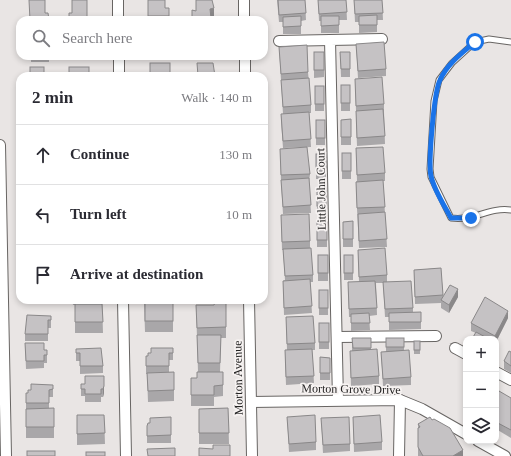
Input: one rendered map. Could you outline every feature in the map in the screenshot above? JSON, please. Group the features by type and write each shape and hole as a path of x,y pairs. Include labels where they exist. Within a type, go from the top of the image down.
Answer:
{"street":[{"path":"118,0 118,16"},
{"path":"244,0 244,16"},
{"path":"279,41 382,39"},
{"name":"Little John Court","path":"330,40 338,400"},
{"path":"119,60 119,72"},
{"path":"245,60 245,72"},
{"path":"0,145 6,456"},
{"path":"123,304 126,456"},
{"name":"Morton Avenue","path":"249,304 252,456"},
{"path":"337,337 436,336"},
{"path":"455,348 463,352"},
{"path":"499,374 511,380"},
{"path":"399,456 400,400"},
{"name":"Morton Grove Drive","path":"251,402 400,400 422,408 463,429"},
{"path":"483,444 505,456"}],"lane":[{"path":"511,42 489,39 475,42 444,72 436,92 430,155 431,177 451,218 471,218 501,208 511,210"}],"building":[{"path":"29,0 45,0 45,13 48,13 48,16 30,16"},
{"path":"72,0 87,0 87,16 69,16 69,13 72,13"},
{"path":"148,0 165,0 165,8 169,8 169,16 148,16"},
{"path":"196,0 212,0 214,8 210,9 211,16 192,16 192,10 196,11"},
{"path":"278,0 305,0 306,13 279,15"},
{"path":"318,0 346,0 347,12 319,14"},
{"path":"354,0 382,0 383,13 355,14"},
{"path":"377,15 377,25 359,25 359,16"},
{"path":"301,16 301,26 283,27 283,17"},
{"path":"321,16 339,16 339,25 321,26"},
{"path":"384,42 386,69 358,71 356,44"},
{"path":"307,45 308,72 281,74 279,47"},
{"path":"314,52 324,52 324,70 314,70"},
{"path":"340,52 350,52 350,69 341,69"},
{"path":"150,63 170,63 170,72 150,72"},
{"path":"197,63 213,63 214,72 198,72"},
{"path":"30,67 44,67 44,72 30,72"},
{"path":"69,67 89,67 89,72 69,72"},
{"path":"382,77 384,104 356,106 355,79"},
{"path":"309,78 311,105 283,107 281,80"},
{"path":"341,85 350,85 350,103 341,103"},
{"path":"315,86 324,86 324,104 315,104"},
{"path":"383,109 385,136 357,138 356,111"},
{"path":"309,112 311,139 283,141 281,114"},
{"path":"351,119 351,137 341,137 341,120"},
{"path":"316,120 325,120 325,138 316,138"},
{"path":"307,147 310,174 281,175 280,149"},
{"path":"383,147 385,173 357,175 356,148"},
{"path":"342,153 351,153 351,171 342,171"},
{"path":"316,154 326,154 326,171 316,171"},
{"path":"309,178 311,205 283,207 281,180"},
{"path":"383,180 385,207 357,208 356,182"},
{"path":"317,188 326,188 326,206 317,206"},
{"path":"385,212 387,239 359,241 358,214"},
{"path":"309,214 310,241 282,242 281,215"},
{"path":"353,221 353,239 343,239 343,222"},
{"path":"317,222 327,222 327,240 317,240"},
{"path":"311,248 313,275 285,276 283,249"},
{"path":"385,248 387,275 359,277 358,250"},
{"path":"318,255 328,255 328,273 318,273"},
{"path":"344,255 353,255 353,273 344,273"},
{"path":"441,268 443,295 415,297 414,270"},
{"path":"310,279 312,306 284,308 283,281"},
{"path":"375,281 377,308 349,309 348,282"},
{"path":"411,281 413,308 385,309 383,282"},
{"path":"450,285 458,289 449,305 441,300"},
{"path":"319,290 328,290 328,308 319,308"},
{"path":"485,297 508,311 495,336 471,323"},
{"path":"75,304 102,304 103,322 75,322"},
{"path":"145,304 173,304 173,321 145,321"},
{"path":"226,304 226,327 197,328 196,305"},
{"path":"421,312 421,322 389,322 389,313"},
{"path":"369,313 370,323 351,323 351,314"},
{"path":"27,315 51,316 51,320 48,320 48,334 25,334"},
{"path":"313,316 315,343 287,344 286,317"},
{"path":"319,323 329,323 329,342 319,342"},
{"path":"476,332 483,336 474,336"},
{"path":"197,335 221,335 220,363 198,363"},
{"path":"352,338 371,338 371,348 353,348"},
{"path":"386,338 404,338 404,347 386,347"},
{"path":"414,341 420,341 420,350 414,350"},
{"path":"25,343 44,343 44,350 47,350 47,355 44,355 44,361 26,361"},
{"path":"101,348 103,366 80,366 80,353 76,353 76,349"},
{"path":"151,348 173,348 173,353 169,353 169,366 146,366 146,356 148,356 148,353 151,353"},
{"path":"312,349 314,376 286,377 285,350"},
{"path":"377,349 379,376 351,378 350,351"},
{"path":"409,350 411,377 383,379 381,352"},
{"path":"509,351 511,352 511,366 504,361"},
{"path":"320,357 330,358 330,373 320,373"},
{"path":"174,372 174,390 148,391 147,373"},
{"path":"197,372 223,372 223,385 214,386 214,395 191,395 191,378 197,378"},
{"path":"85,376 104,376 104,386 103,389 101,389 101,394 85,394 85,389 81,389 81,384 85,384"},
{"path":"31,384 53,385 53,389 49,390 49,403 26,403 26,393 28,393 28,390 31,390"},
{"path":"499,391 511,398 511,430 499,424"},
{"path":"54,408 54,427 26,427 26,409"},
{"path":"228,408 229,433 199,433 199,409"},
{"path":"77,415 104,415 105,433 77,434"},
{"path":"315,415 316,442 289,444 287,417"},
{"path":"380,415 382,442 354,444 353,417"},
{"path":"171,417 171,435 147,436 147,426 148,423 150,423 150,418"},
{"path":"349,417 350,444 323,445 321,418"},
{"path":"430,417 432,420 434,419 450,428 463,450 453,456 423,456 418,447 418,428 420,427 418,424"},
{"path":"213,445 230,445 230,456 199,456 199,448 213,449"},
{"path":"175,448 175,456 148,456 147,449"},
{"path":"27,451 55,451 55,456 27,456"},
{"path":"86,452 105,452 105,456 86,456"}],"route":[{"path":"471,218 451,218 447,212 431,177 430,155 434,101 439,80 452,63 475,42"}]}
